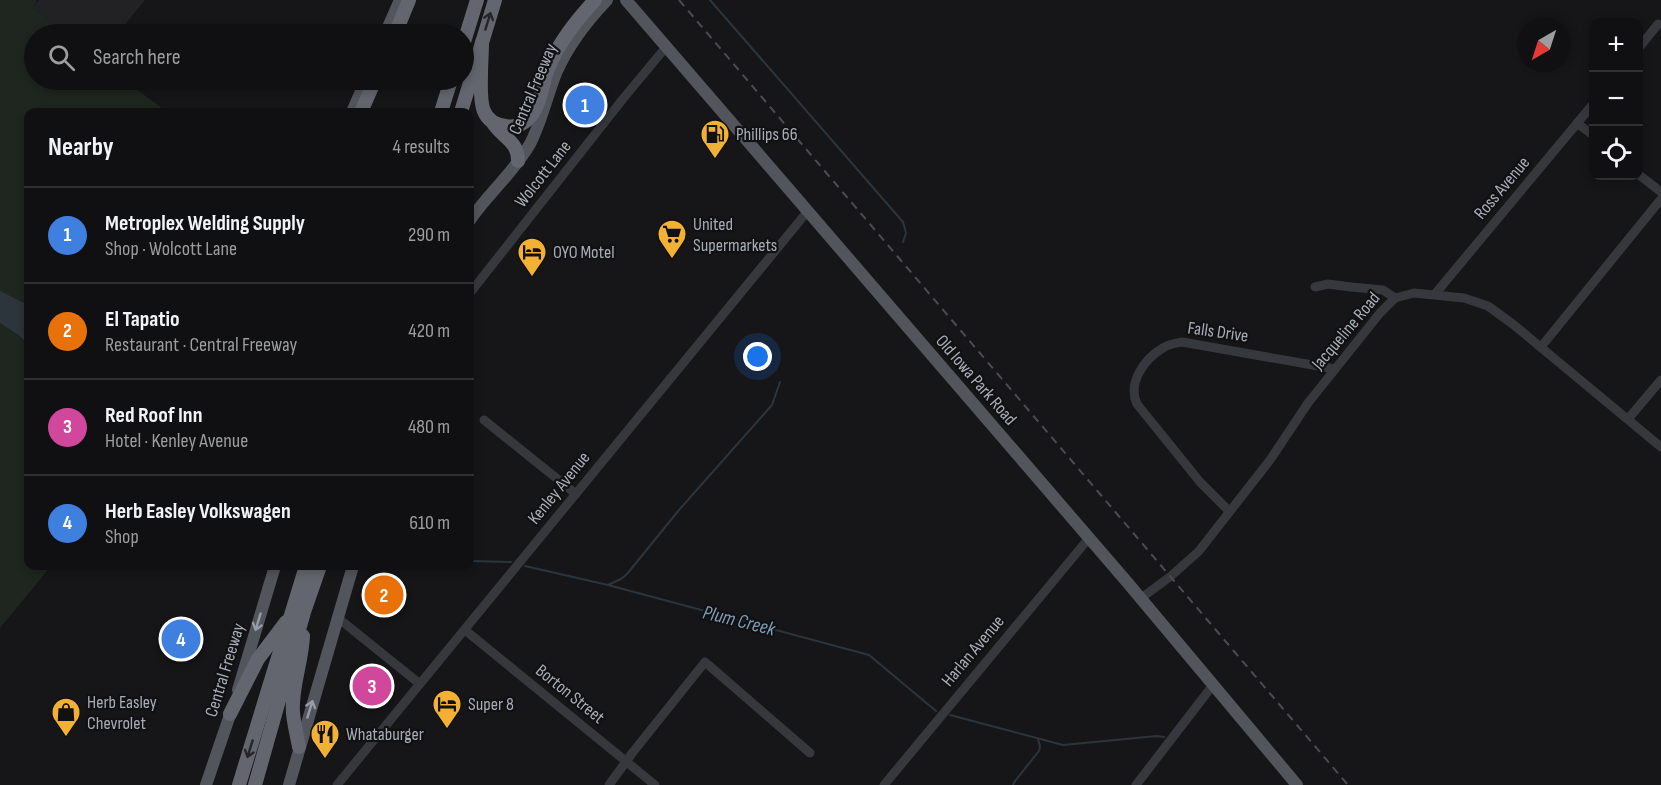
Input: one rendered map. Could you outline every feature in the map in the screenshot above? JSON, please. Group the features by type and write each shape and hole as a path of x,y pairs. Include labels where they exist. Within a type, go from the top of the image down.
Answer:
{"highway":[{"path":"399,24 409,0"},
{"path":"470,24 477,0"},
{"path":"474,69 495,0"},
{"path":"489,118 498,125 513,127 525,122 532,115 555,53 595,0"},
{"path":"482,42 481,106 500,133 515,145 518,162"},
{"path":"363,108 371,90"},
{"path":"442,108 449,90"},
{"path":"462,108 468,90"},
{"path":"255,785 298,612 305,570"},
{"path":"239,785 298,612 318,570"},
{"path":"230,714 258,659 298,612"},
{"path":"298,612 303,652 293,713 299,747"}],"main road":[{"path":"389,24 400,0"},
{"name":"Central Freeway","path":"474,215 518,162 534,135 563,59 574,39 607,0"},
{"name":"Old Iowa Park Road","path":"626,0 1089,538 1298,785"},
{"path":"354,108 362,90"},
{"name":"Central Freeway","path":"206,785 274,570"},
{"path":"289,785 352,570"}],"street":[{"path":"1643,43 1658,24"},
{"name":"Wolcott Lane","path":"474,288 666,46"},
{"name":"Ross Avenue","path":"1435,294 1589,108"},
{"path":"1577,123 1589,133"},
{"path":"1643,178 1661,192"},
{"path":"1541,347 1661,199"},
{"name":"Kenley Avenue","path":"337,785 807,212"},
{"path":"1315,287 1328,284 1383,290 1395,298"},
{"name":"Jacqueline Road","path":"1140,599 1190,560 1270,460 1308,403 1380,313 1395,298 1414,293 1435,294 1464,298 1488,306 1661,447"},
{"name":"Falls Drive","path":"1229,511 1200,482 1137,404 1133,388 1139,373 1154,355 1166,346 1182,342 1335,369"},
{"path":"1628,419 1661,380"},
{"path":"484,420 576,494"},
{"name":"Harlan Avenue","path":"884,785 1089,538"},
{"path":"338,618 420,684"},
{"name":"Borton Street","path":"465,630 655,785"},
{"path":"609,785 705,662 810,753"},
{"path":"1136,785 1213,685"}],"shaded area":[{"path":"0,0 35,0 37,1 33,8 54,24 24,24 24,90 137,90 162,108 24,108 24,570 48,570 0,628"},
{"path":"39,0 145,0 125,24 54,24 33,8"},
{"path":"0,291 24,303 24,340 0,323"}],"waterway":[{"path":"710,0 903,222 906,233 903,242"},
{"path":"608,585 627,574 679,510 772,405 780,382"},
{"name":"Plum Creek","path":"474,561 511,562"},
{"name":"Plum Creek","path":"525,566 608,585 869,655 936,711"},
{"name":"Plum Creek","path":"950,715 1063,745 1164,737"},
{"path":"1013,785 1039,751 1038,739"}],"railway":[{"path":"679,0 1348,785"}],"place":[{"name":"Metroplex Welding Supply","path":"585,105"},
{"name":"Phillips 66","path":"715,160"},
{"name":"United Supermarkets","path":"672,260"},
{"name":"OYO Motel","path":"532,278"},
{"name":"El Tapatio","path":"384,595"},
{"name":"Herb Easley Volkswagen","path":"181,639"},
{"name":"Red Roof Inn","path":"372,686"},
{"name":"Super 8","path":"447,730"},
{"name":"Herb Easley Chevrolet","path":"66,738"},
{"name":"Whataburger","path":"325,760"}]}
